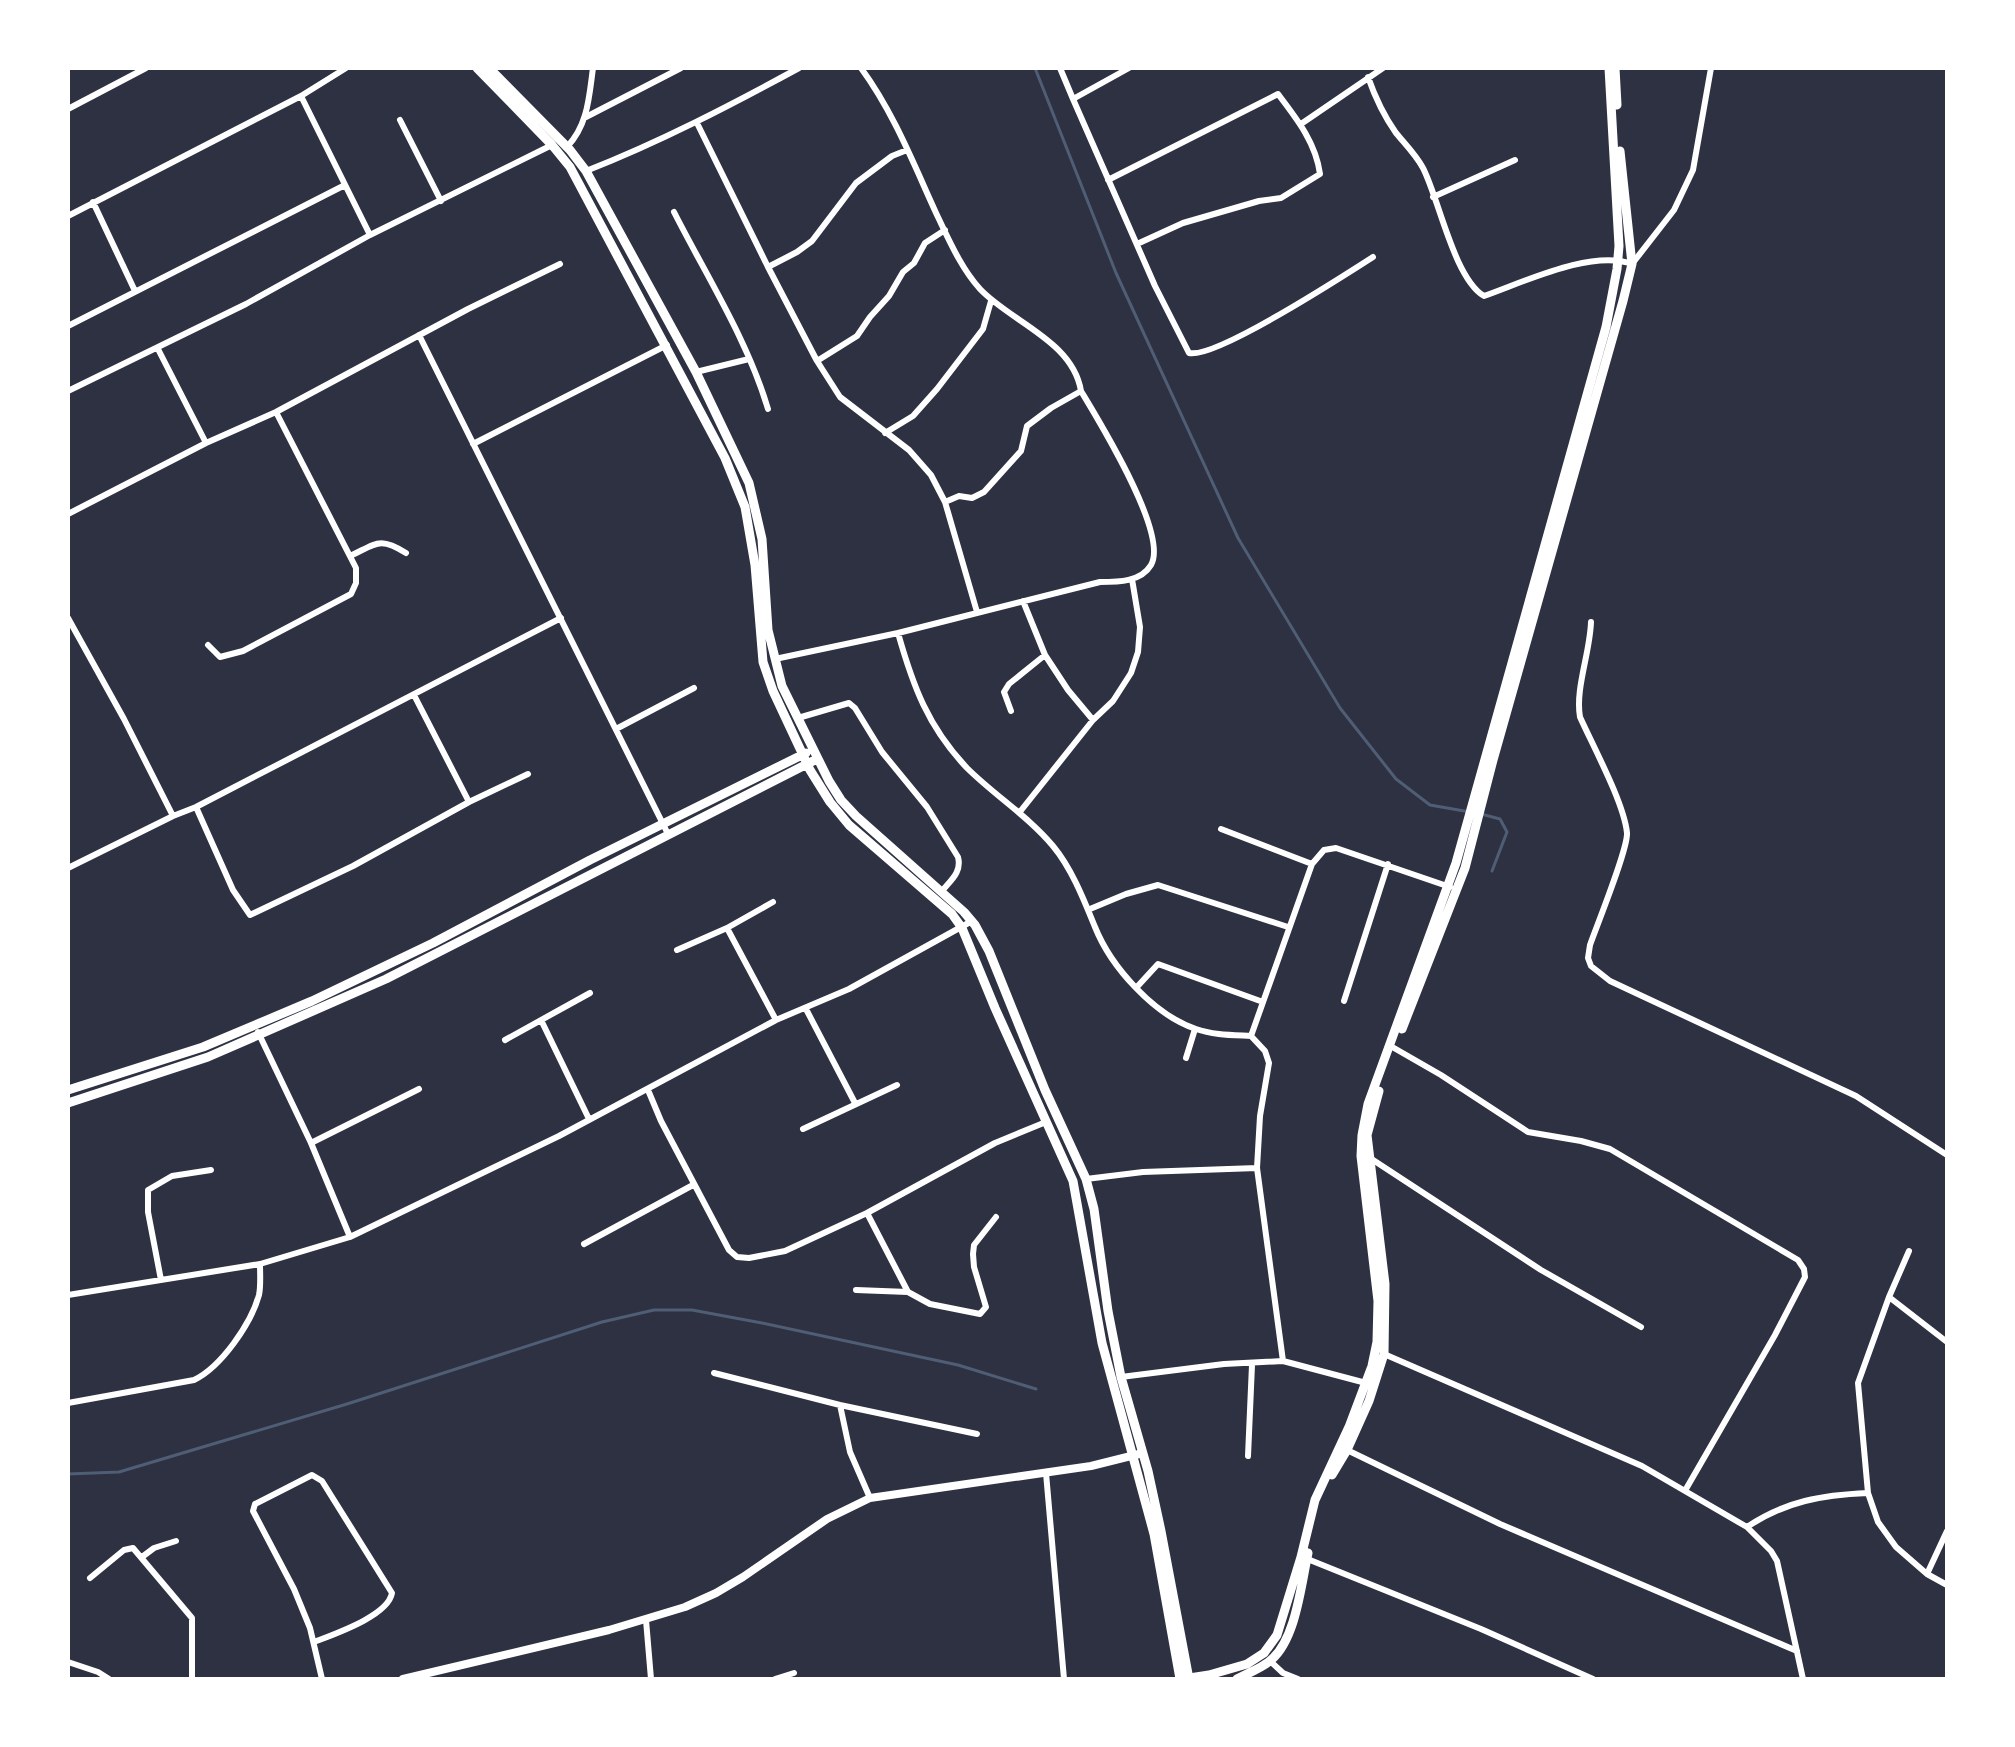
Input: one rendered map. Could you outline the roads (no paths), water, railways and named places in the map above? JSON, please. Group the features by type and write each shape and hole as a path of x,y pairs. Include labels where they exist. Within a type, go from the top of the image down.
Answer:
{"main road":[{"path":"477,68 552,145 580,184 715,438 745,507 755,565 763,662 805,759 830,802 849,825 952,914 962,928 1073,1181 1110,1375 1161,1531 1189,1678"},
{"path":"489,68 567,147 586,171 696,372 754,496 762,539 768,630 782,686 834,791 856,816 972,921 989,951 1045,1090 1086,1179 1094,1209 1108,1311 1180,1679 1239,1667 1264,1653 1277,1635 1320,1500 1347,1450 1369,1385 1377,1342 1378,1301 1362,1172 1362,1135 1368,1104 1452,888"},
{"path":"1237,1679 1270,1661 1286,1639 1299,1599 1315,1500 1384,1354 1385,1284 1367,1135 1380,1086 1423,980 1467,844 1598,359 1618,259 1612,68"},
{"path":"1479,794 1632,264 1612,68"},
{"path":"715,438 725,433"},
{"path":"68,1090 179,1055 254,1025 433,943 663,824 816,753"},
{"path":"68,1103 184,1065 386,979 668,834 755,793 805,759"}],"street":[{"path":"68,109 146,68"},
{"path":"68,216 301,96 346,68"},
{"path":"567,147 578,136 586,117 593,68"},
{"path":"586,117 681,68"},
{"path":"586,171 697,123 799,68"},
{"path":"775,659 898,633 1100,582 1132,579 1145,571 1155,550 1147,514 1081,391 1080,381 1071,363 991,301 969,275 888,106 861,68"},
{"path":"1060,68 1108,180 1189,353 1195,354 1288,310 1373,257"},
{"path":"1073,99 1129,68"},
{"path":"1301,124 1383,68"},
{"path":"1368,77 1374,95 1395,131 1421,164 1459,260 1476,291 1484,296 1553,272 1618,259 1632,264 1662,228 1686,188 1700,143 1711,68"},
{"path":"1108,180 1278,94 1301,124 1315,151 1320,174 1281,198 1259,201 1183,223 1137,244"},
{"path":"301,96 370,235"},
{"path":"400,120 441,201"},
{"path":"697,123 817,361 840,397 909,450 931,475 945,502 977,612"},
{"path":"68,391 158,349 370,235 552,145"},
{"path":"768,267 812,241 856,183 884,162 907,150"},
{"path":"1433,197 1515,160"},
{"path":"68,326 345,185"},
{"path":"93,202 135,291"},
{"path":"674,212 738,331 768,409"},
{"path":"817,361 857,336 889,296 903,272 914,263 925,243 945,230"},
{"path":"68,514 206,443 276,412 560,264"},
{"path":"885,433 913,416 937,389 983,329 991,301"},
{"path":"419,335 668,834"},
{"path":"473,444 667,345"},
{"path":"158,349 206,443"},
{"path":"696,372 749,359"},
{"path":"945,502 959,496 972,498 984,492 1021,451 1027,426 1081,391"},
{"path":"208,645 220,657 229,657 351,594 356,583 350,556 276,412"},
{"path":"350,556 382,542 389,542 406,553"},
{"path":"1019,813 1093,720 1113,701 1131,673 1138,652 1140,627 1132,579"},
{"path":"1023,601 1045,655 1093,720"},
{"path":"68,618 173,816"},
{"path":"68,868 196,807 561,618"},
{"path":"1591,622 1578,708 1627,833 1590,945 1588,958 1591,966 1630,992 1856,1096 1947,1155"},
{"path":"898,633 916,692 931,721 968,769 1054,848 1090,909 1095,928 1109,953 1136,988 1161,1009 1195,1029 1251,1036 1265,1051 1269,1076 1260,1116 1257,1168 1283,1361"},
{"path":"68,645 78,639"},
{"path":"1011,711 1004,692 1009,684 1045,655"},
{"path":"616,729 694,688"},
{"path":"414,695 469,802"},
{"path":"798,718 840,704 849,703 855,708 888,760 927,807 958,857 960,864 957,873 942,891"},
{"path":"196,807 233,890 250,915 353,866 469,802 528,774"},
{"path":"1221,829 1312,864"},
{"path":"1251,1036 1312,864 1324,850 1336,848 1452,888"},
{"path":"1344,1001 1388,864"},
{"path":"1090,909 1158,885 1288,927"},
{"path":"677,950 727,928 773,902"},
{"path":"68,1295 260,1264 350,1237 648,1090 776,1020 849,989 972,921"},
{"path":"727,928 776,1020"},
{"path":"1136,988 1158,964 1263,1002"},
{"path":"505,1040 590,993"},
{"path":"806,1009 855,1103"},
{"path":"542,1022 589,1119"},
{"path":"254,1025 311,1143 350,1237"},
{"path":"1186,1058 1195,1029"},
{"path":"1394,1048 1528,1132 1610,1149 1798,1260 1804,1269 1805,1277 1775,1335 1686,1489"},
{"path":"803,1129 897,1085"},
{"path":"311,1143 419,1089"},
{"path":"648,1090 693,1185 729,1250 743,1258 785,1251 867,1213 995,1143 1046,1122"},
{"path":"1370,1158 1541,1270 1641,1327"},
{"path":"1086,1179 1143,1172 1257,1168"},
{"path":"161,1280 148,1212 148,1190 172,1176 211,1170"},
{"path":"584,1244 693,1185"},
{"path":"867,1213 908,1292"},
{"path":"856,1290 908,1292 930,1304 961,1312 984,1312 986,1307 973,1260 974,1245 996,1217"},
{"path":"1909,1251 1858,1383 1868,1493 1878,1522 1888,1536 1927,1574 1947,1585"},
{"path":"68,1403 194,1380 208,1373 222,1359 252,1314 260,1293 260,1264"},
{"path":"1889,1297 1947,1342"},
{"path":"1384,1354 1642,1466 1747,1527 1777,1561 1803,1679"},
{"path":"1121,1377 1224,1364 1252,1365 1283,1361 1369,1385"},
{"path":"1248,1456 1252,1365"},
{"path":"714,1373 840,1405 977,1434"},
{"path":"840,1405 850,1452 870,1498"},
{"path":"1347,1450 1500,1524 1797,1651"},
{"path":"403,1679 432,1676 646,1620 716,1593 817,1524 870,1498 1091,1466 1138,1454"},
{"path":"1046,1473 1064,1679"},
{"path":"314,1642 368,1618 390,1601 392,1593 322,1481 312,1475 255,1504 253,1511 294,1589 314,1642 322,1679"},
{"path":"1747,1527 1786,1505 1868,1493"},
{"path":"1927,1574 1947,1531"},
{"path":"142,1557 154,1548 176,1541"},
{"path":"90,1578 129,1547 133,1548 192,1618 192,1679"},
{"path":"1304,1558 1481,1629 1593,1679"},
{"path":"646,1620 651,1679"},
{"path":"1270,1661 1282,1676 1298,1679"},
{"path":"68,1662 109,1679"},
{"path":"775,1679 794,1673"}],"waterway":[{"path":"1035,68 1116,273 1238,538 1340,708 1396,779 1430,805 1470,812"},
{"path":"1481,814 1500,819 1507,832 1492,871"},
{"path":"68,1474 119,1472 347,1404 602,1322 654,1310 692,1310 762,1323 958,1365 1036,1389"}]}
